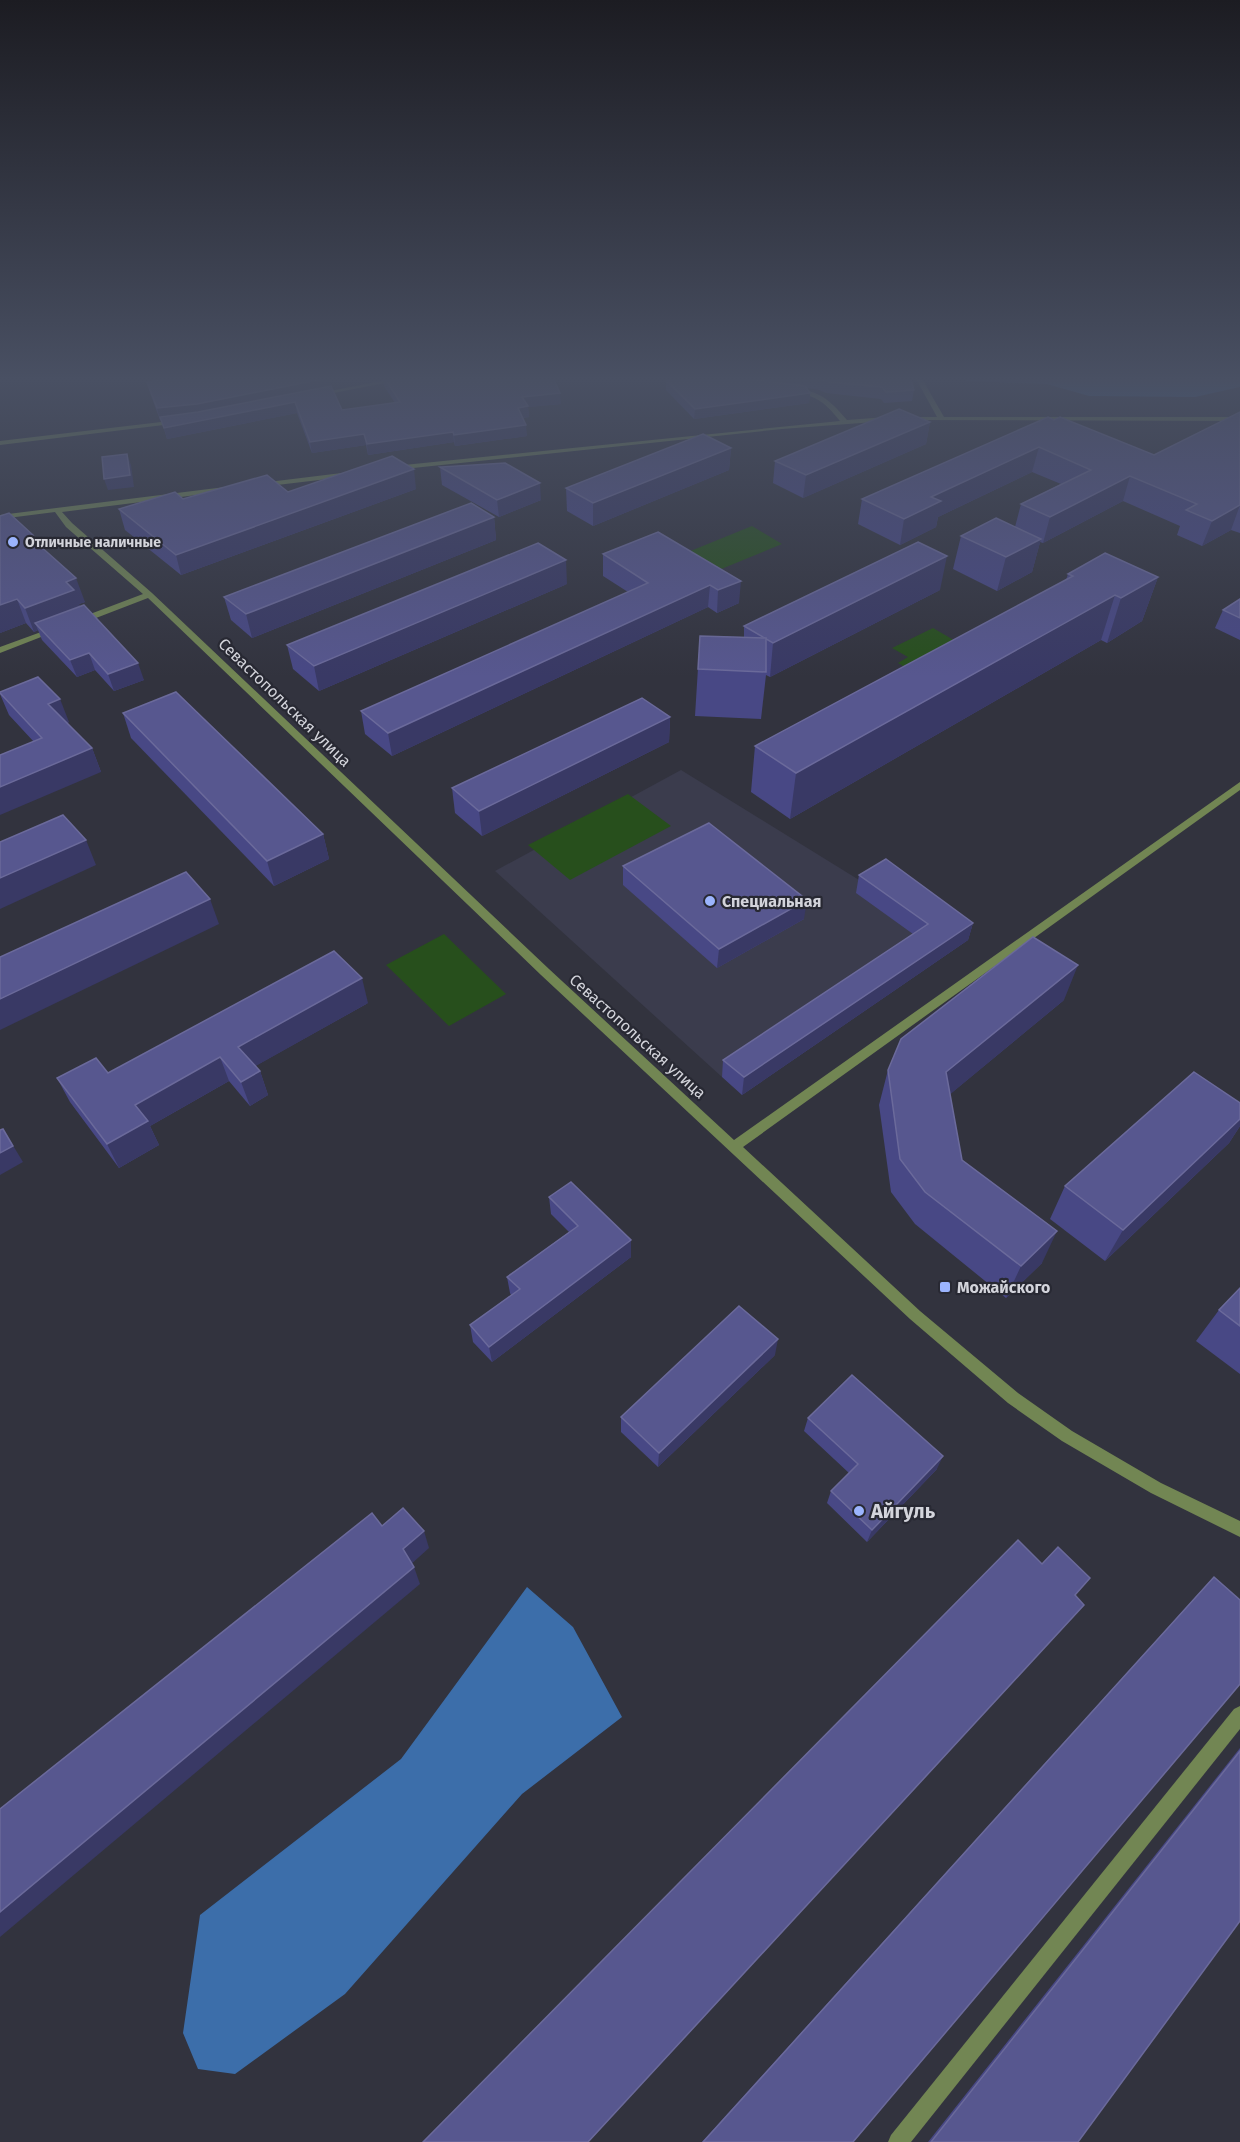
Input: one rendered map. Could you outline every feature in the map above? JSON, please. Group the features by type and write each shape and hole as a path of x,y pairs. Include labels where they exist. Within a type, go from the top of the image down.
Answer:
{"street":[{"path":"247,487 324,477"},
{"path":"0,517 235,488"},
{"name":"Севастопольская улица","path":"57,510 545,972 915,1315 1013,1398 1067,1436 1156,1488 1240,1529"},
{"path":"75,622 149,595"},
{"path":"0,650 64,626"},
{"path":"735,1146 1240,785"},
{"path":"898,2142 1240,1715"}],"shaded area":[{"name":"Специальная","path":"681,770 940,930 722,1077 495,871"}],"green space":[{"path":"752,526 782,544 714,572 683,554"},
{"path":"933,628 964,646 913,672 898,663 908,657 892,648"},
{"path":"628,794 671,826 570,880 528,845"},
{"path":"444,934 506,994 449,1026 386,965"}],"water":[{"path":"527,1587 573,1627 622,1717 522,1794 345,1994 235,2074 198,2069 183,2033 200,1915 401,1759"}],"building":[{"path":"260,477 269,477 288,492 331,477 392,477 176,555 119,509 175,492 183,499"},
{"path":"457,477 529,477 540,483 497,500"},
{"path":"594,477 658,477 593,503 566,488"},
{"path":"912,477 974,477 931,497 941,501 904,519 862,499"},
{"path":"1077,477 1128,477 1050,517 1021,504"},
{"path":"1132,477 1240,477 1240,505 1212,521 1186,510 1197,504"},
{"path":"471,503 494,517 246,614 224,597"},
{"path":"9,513 33,535 29,536 76,578 66,582 74,590 25,608 17,599 0,605 0,516"},
{"path":"996,518 1041,539 1006,557 961,536"},
{"path":"658,532 741,581 718,590 710,585 388,733 361,711 648,583 603,554"},
{"path":"918,542 947,556 773,643 744,626"},
{"path":"538,543 566,560 314,666 287,645"},
{"path":"1105,553 1158,577 1121,598 1115,595 796,773 755,746 1073,576 1068,574"},
{"path":"1240,599 1240,618 1223,610"},
{"path":"84,605 138,663 108,674 89,653 70,660 35,623"},
{"path":"700,636 766,638 766,672 698,669"},
{"path":"38,677 60,699 48,704 92,748 0,787 0,755 42,738 0,692"},
{"path":"176,692 323,834 267,861 123,713"},
{"path":"642,698 670,717 479,811 452,788"},
{"path":"63,815 86,840 0,878 0,842"},
{"path":"709,823 807,900 719,949 623,866"},
{"path":"886,859 973,923 744,1077 723,1060 928,924 859,875"},
{"path":"186,872 210,899 0,999 0,957"},
{"path":"1033,937 1078,965 946,1072 962,1160 1057,1231 1021,1266 925,1192 900,1159 888,1070 901,1039"},
{"path":"334,951 362,978 238,1047 260,1071 241,1082 220,1057 135,1105 148,1121 107,1144 57,1078 96,1058 108,1073"},
{"path":"1194,1072 1240,1103 1240,1119 1123,1230 1065,1186"},
{"path":"3,1129 13,1146 0,1153 0,1130"},
{"path":"571,1182 631,1240 489,1347 470,1325 520,1289 507,1277 578,1226 549,1197"},
{"path":"1240,1288 1240,1326 1219,1310"},
{"path":"739,1306 778,1339 659,1453 621,1417"},
{"path":"852,1375 943,1456 872,1530 831,1491 858,1464 808,1418"},
{"path":"403,1508 424,1531 403,1549 414,1567 0,1912 0,1809 372,1513 382,1526"},
{"path":"1018,1540 1042,1564 1058,1547 1090,1578 1075,1595 1084,1605 588,2142 423,2142"},
{"path":"1214,1577 1240,1600 1240,1684 853,2142 703,2142"},
{"path":"1240,1751 1240,1921 1078,2142 931,2142"}],"place":[{"name":"Отличные наличные","path":"13,542"},
{"name":"Специальная","path":"710,901"},
{"name":"Можайского","path":"945,1287"},
{"name":"Айгуль","path":"859,1511"}]}
